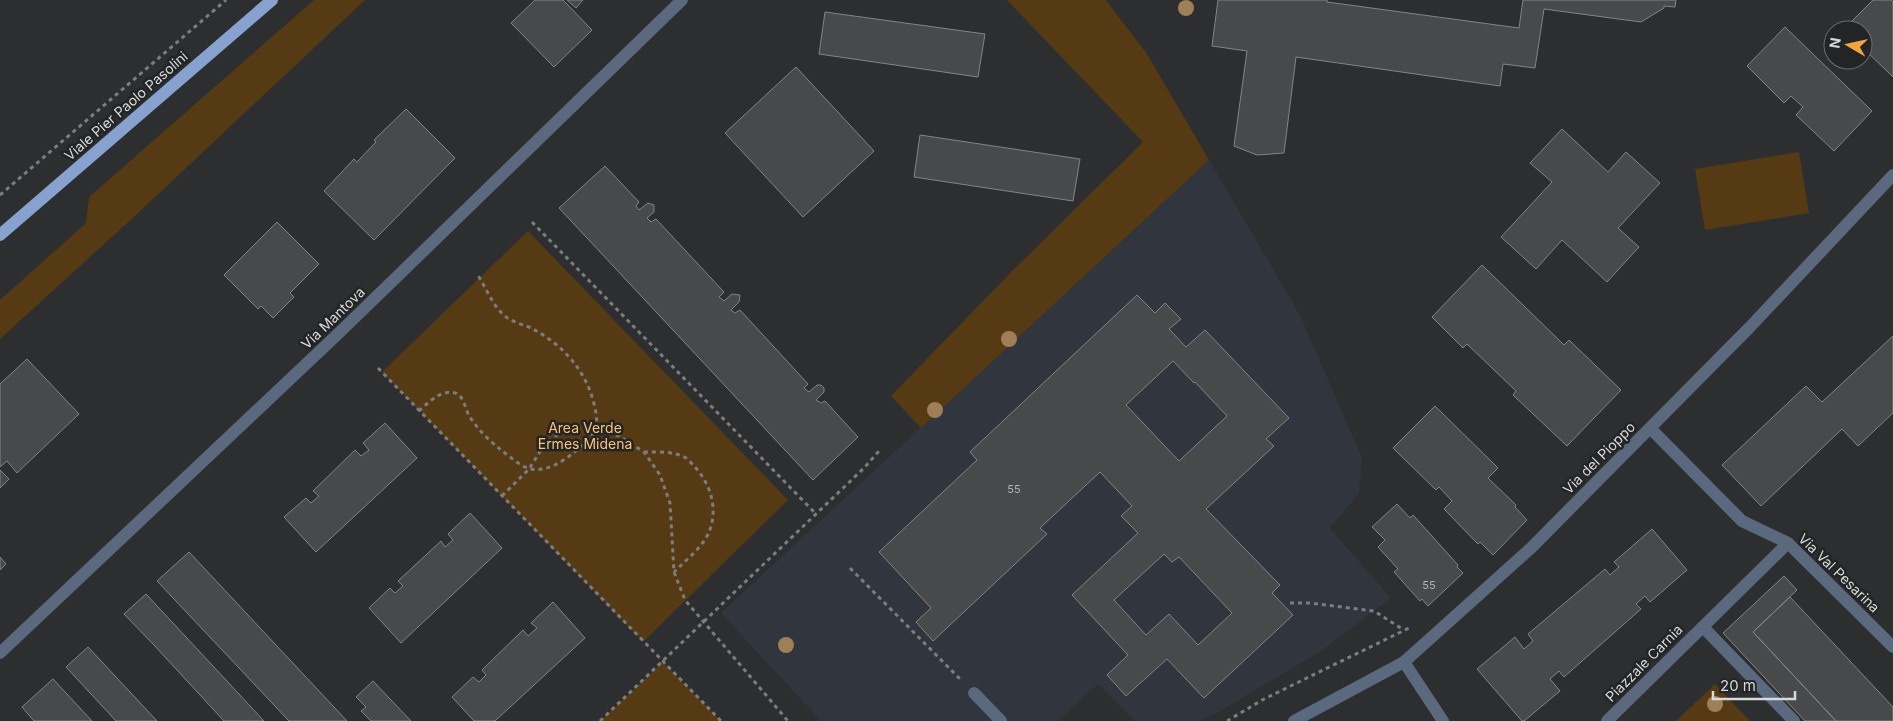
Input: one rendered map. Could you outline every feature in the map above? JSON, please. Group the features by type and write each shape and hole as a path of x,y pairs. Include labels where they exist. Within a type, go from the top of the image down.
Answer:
{"main road":[{"name":"Viale Pier Paolo Pasolini","path":"0,235 272,0"}],"street":[{"name":"Via Mantova","path":"0,653 341,331 682,0"},
{"name":"Via del Pioppo","path":"1294,721 1404,662 1531,548 1750,327 1893,175"},
{"name":"Via Val Pesarina","path":"1650,428 1742,521 1788,543 1893,647"},
{"name":"Piazzale Carnia","path":"1607,721 1788,543"},
{"name":"Piazzale Carnia","path":"1703,626 1794,721"},
{"path":"1404,662 1443,721"},
{"path":"974,693 1001,721"}],"path":[{"path":"0,195 226,0"},
{"path":"532,222 816,514"},
{"path":"419,411 444,392 455,393 462,398 466,411 482,432 513,460 529,468 546,468 556,465 588,441 597,429 592,396 584,377 569,355 532,329 506,317 495,305 486,286 477,274"},
{"path":"378,368 721,721"},
{"path":"502,496 529,468 540,450 552,438 565,431 577,428 597,429 619,436 644,452 660,475 670,503 674,572 685,600 788,721"},
{"path":"600,721 879,451"},
{"path":"644,452 667,452 687,458 703,476 712,497 713,514 706,537 674,572"},
{"path":"850,568 974,693"},
{"path":"1227,721 1264,699 1404,630 1374,611 1309,603 1290,603"}],"shaded area":[{"path":"1209,160 1300,315 1362,458 1359,493 1330,528 1391,598 1320,652 1200,721 1135,721 1098,684 1058,721 821,721 721,613"}],"green space":[{"path":"314,0 365,0 136,215 0,339 0,300 86,223 89,197"},
{"path":"1007,0 1106,0 1147,54 1209,160 921,428 891,396 1011,272 1143,142"},
{"path":"1799,152 1809,213 1705,230 1695,169"},
{"name":"Area Verde Ermes Midena","path":"528,231 788,500 643,642 382,372"},
{"path":"663,662 721,721 600,721"},
{"path":"1715,684 1750,721 1676,721"}],"building":[{"path":"535,0 563,0 592,30 554,67 511,23"},
{"path":"567,0 583,0 576,8"},
{"path":"1218,0 1327,0 1327,2 1519,28 1523,0 1676,0 1675,7 1664,6 1664,8 1641,22 1544,9 1535,68 1503,64 1500,86 1296,57 1284,153 1257,155 1234,146 1247,51 1212,46"},
{"path":"1873,0 1891,0 1893,2 1893,77 1873,58 1873,20 1853,20"},
{"path":"825,12 985,34 978,77 819,54"},
{"path":"1785,27 1823,64 1823,70 1830,70 1872,111 1834,151 1796,115 1803,107 1791,96 1784,103 1747,66"},
{"path":"796,67 874,151 803,217 725,133"},
{"path":"406,109 455,158 374,240 324,191 354,159 357,162 376,142 374,140"},
{"path":"1562,129 1608,172 1626,152 1660,183 1618,228 1639,247 1607,282 1562,240 1536,269 1501,237 1552,182 1530,163"},
{"path":"920,135 1080,159 1073,201 914,177"},
{"path":"605,166 639,202 636,206 639,210 648,203 654,205 654,212 647,218 651,222 656,219 724,292 719,297 724,301 732,294 740,295 739,302 731,310 735,313 740,310 808,384 804,388 809,392 817,385 821,385 824,388 824,392 816,400 821,403 825,401 858,437 813,480 559,208"},
{"path":"277,222 319,264 290,293 294,297 273,318 261,306 258,309 224,275"},
{"path":"1482,265 1564,345 1569,340 1621,390 1567,446 1513,395 1516,391 1467,344 1463,348 1432,317"},
{"path":"1137,295 1155,313 1165,303 1181,319 1169,329 1186,347 1205,330 1289,418 1266,439 1274,446 1206,509 1280,585 1272,593 1293,615 1204,698 1167,659 1126,696 1107,675 1128,655 1072,595 1138,533 1121,516 1132,506 1100,472 1040,528 1047,534 933,641 916,622 931,608 879,552 977,460 970,452","holes":["1173,361 1227,416 1179,461 1126,405","1164,554 1172,562 1179,557 1232,613 1198,645 1169,614 1146,635 1114,600"]},
{"path":"1893,336 1893,413 1858,446 1842,429 1761,506 1722,465 1806,386 1822,402"},
{"path":"27,359 79,414 17,473 7,461 0,467 0,384"},
{"path":"1435,406 1498,468 1488,478 1516,505 1515,507 1527,520 1493,555 1480,542 1478,544 1444,509 1452,501 1439,487 1436,490 1393,448"},
{"path":"385,423 417,458 316,552 284,517 306,498 311,503 319,496 313,491 355,450 361,456 369,450 363,443"},
{"path":"0,470 9,479 0,488"},
{"path":"1397,504 1410,518 1413,515 1463,573 1428,606 1422,599 1420,601 1394,572 1398,569 1378,547 1385,540 1372,527"},
{"path":"470,513 502,548 401,643 369,608 390,588 395,593 403,586 398,581 441,541 445,547 453,540 448,534"},
{"path":"1652,529 1687,570 1650,602 1645,596 1636,604 1641,609 1564,677 1559,671 1550,679 1560,691 1522,721 1477,669 1515,637 1524,649 1533,641 1528,634 1605,569 1610,575 1619,567 1614,562"},
{"path":"189,552 347,721 289,721 157,581"},
{"path":"0,557 6,564 0,570"},
{"path":"1784,576 1797,590 1753,632 1836,721 1805,721 1723,633"},
{"path":"146,594 264,721 224,721 124,614"},
{"path":"1790,597 1893,707 1893,721 1836,721 1753,632"},
{"path":"553,602 585,638 495,721 474,721 452,697 473,677 479,682 486,675 482,670 523,630 528,636 537,628 531,623"},
{"path":"88,647 157,721 116,721 66,667"},
{"path":"53,679 92,721 34,721 22,707"},
{"path":"373,681 411,721 371,721 361,711 366,707 356,697"}]}
